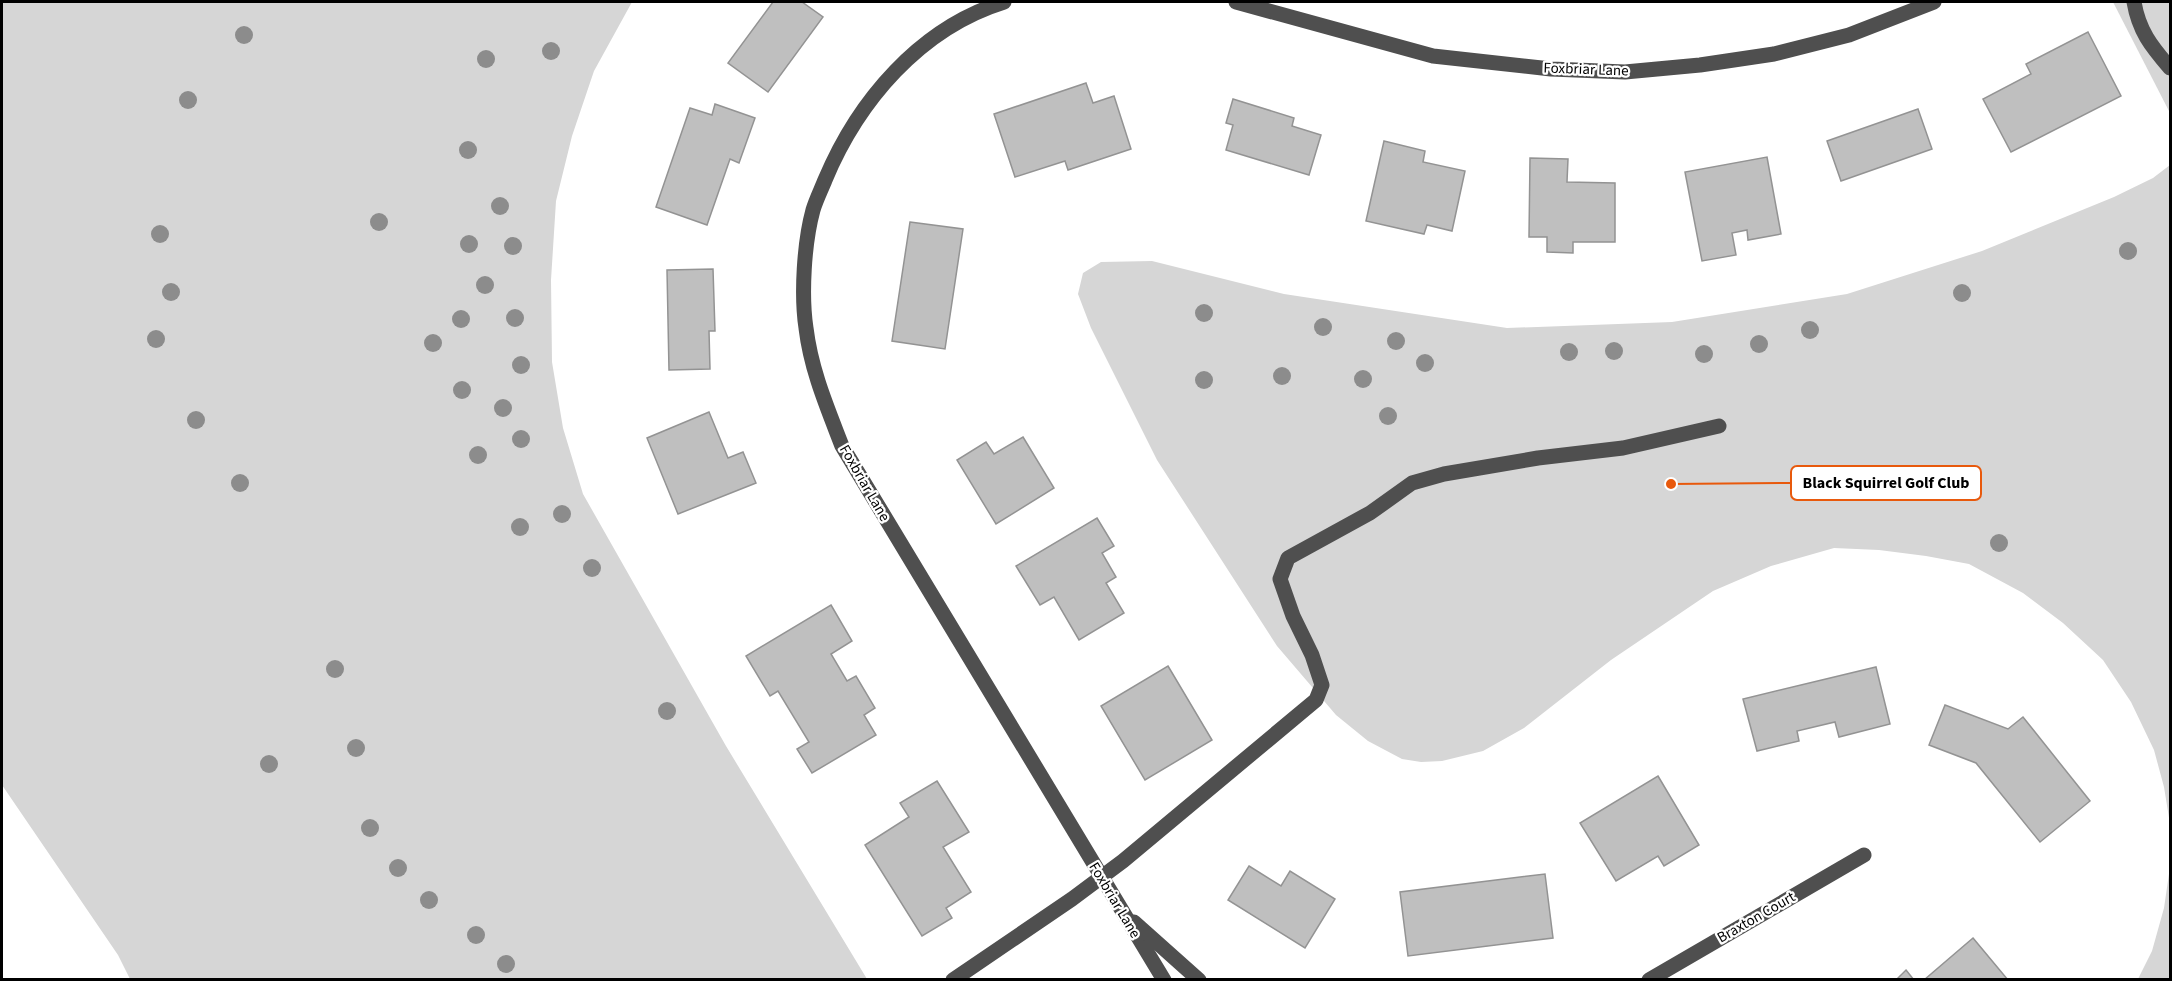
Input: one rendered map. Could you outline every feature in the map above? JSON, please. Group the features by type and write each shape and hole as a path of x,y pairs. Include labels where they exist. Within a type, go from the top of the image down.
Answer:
{"street":[{"name":"Foxbriar Lane","path":"1004,2 992,5 942,31 899,66 864,108 835,157 813,210 804,268 805,327 813,370 842,446 1164,980"},
{"name":"Foxbriar Lane","path":"1236,2 1433,56 1551,69 1625,72 1700,65 1774,54 1849,35 1934,2"},
{"path":"2134,2 2138,23 2156,52 2170,68"},
{"path":"953,980 1102,877 1316,700 1322,685 1280,579 1288,558 1370,513 1412,483 1444,474 1538,458 1623,448 1719,426"},
{"name":"Braxton Court","path":"1649,980 1864,855"},
{"path":"1123,912 1199,980"}],"shaded area":[{"path":"2,2 632,2 594,71 572,136 556,201 551,280 552,362 563,428 583,494 726,746 867,979 130,979 118,955 2,785"},
{"path":"2113,2 2170,2 2170,113"},
{"path":"2170,165 2170,824 2164,787 2154,750 2131,702 2103,660 2063,623 2023,593 1969,564 1879,550 1834,548 1771,566 1713,591 1611,660 1524,728 1483,751 1442,761 1421,762 1402,759 1368,741 1336,715 1277,646 1157,460 1091,328 1078,294 1083,273 1101,262 1152,261 1284,294 1507,328 1672,322 1847,294 1982,251 2114,197 2153,178"},
{"path":"2170,867 2170,979 2138,979 2152,951 2164,908"}],"building":[{"path":"773,2 802,2 823,17 768,92 728,63"},
{"path":"2088,32 2121,96 2011,152 1983,99 2031,74 2026,64"},
{"path":"1086,83 1093,103 1114,96 1131,149 1068,170 1065,161 1015,177 994,114"},
{"path":"1233,99 1294,118 1292,126 1321,135 1309,175 1226,150 1233,125 1226,123"},
{"path":"715,104 755,118 739,163 730,159 707,225 656,207 690,108 712,115"},
{"path":"1918,109 1932,149 1841,181 1827,141"},
{"path":"1384,141 1425,151 1423,162 1465,171 1452,231 1427,225 1424,234 1366,221"},
{"path":"1767,157 1781,234 1748,240 1747,230 1732,233 1736,255 1702,261 1685,172"},
{"path":"1530,158 1568,159 1567,182 1615,183 1615,242 1573,242 1573,253 1547,252 1547,237 1529,237"},
{"path":"910,222 963,229 945,349 892,341"},
{"path":"713,269 715,331 709,331 710,369 669,370 667,270"},
{"path":"709,412 728,458 743,452 756,483 678,514 647,438"},
{"path":"1023,437 1054,488 996,524 957,460 986,442 994,454"},
{"path":"1097,518 1114,546 1102,553 1116,577 1106,583 1124,613 1079,640 1054,597 1040,605 1016,566"},
{"path":"831,605 852,641 831,654 847,681 856,676 875,708 864,715 876,735 812,773 797,749 809,742 778,691 770,696 746,656"},
{"path":"1168,666 1212,740 1145,780 1101,706"},
{"path":"1876,667 1890,724 1839,737 1835,722 1797,731 1799,741 1757,751 1743,699"},
{"path":"1945,705 2008,729 2023,717 2090,801 2040,842 1976,763 1929,745"},
{"path":"1658,776 1699,845 1664,866 1658,856 1616,881 1580,823"},
{"path":"937,781 969,832 943,847 971,892 946,908 952,918 922,936 865,845 909,817 900,803"},
{"path":"1249,866 1281,886 1290,871 1335,899 1305,948 1228,900"},
{"path":"1545,874 1553,938 1408,956 1400,892"},
{"path":"1973,938 2008,980 1924,980"},
{"path":"1906,970 1914,980 1896,980"}],"place":[{"name":"Black Squirrel Golf Club","path":"1671,484"}]}
